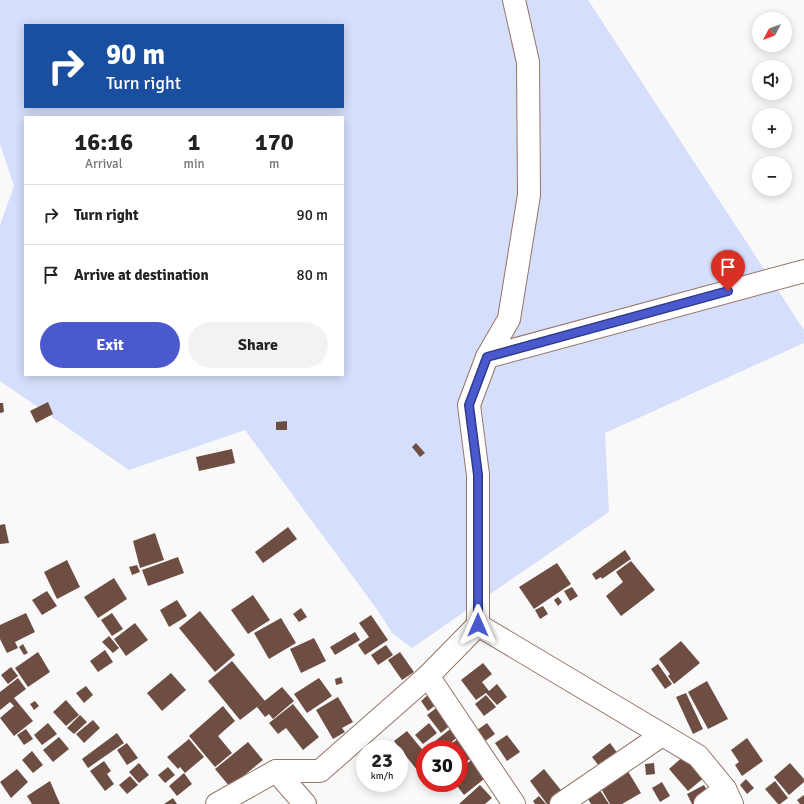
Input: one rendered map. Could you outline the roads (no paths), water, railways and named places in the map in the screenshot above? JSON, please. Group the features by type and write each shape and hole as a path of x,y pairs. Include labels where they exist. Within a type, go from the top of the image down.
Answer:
{"street":[{"path":"217,804 276,771 320,771 428,676 478,625 478,475 469,405 487,357 509,319 529,195 528,62 514,0"},
{"path":"487,357 804,271"},
{"path":"478,625 698,756 729,797 705,804"},
{"path":"428,676 514,804"},
{"path":"568,803 662,735"},
{"path":"276,771 305,804"}]}
